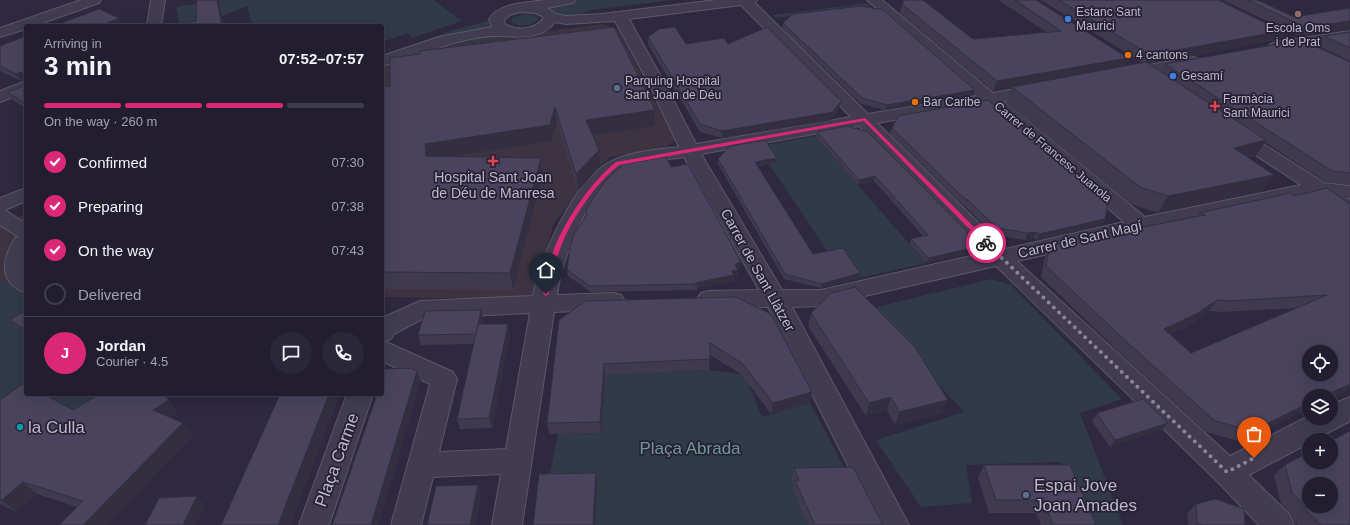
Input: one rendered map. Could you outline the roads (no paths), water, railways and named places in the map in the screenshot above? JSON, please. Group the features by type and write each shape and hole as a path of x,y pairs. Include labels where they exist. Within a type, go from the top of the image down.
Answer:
{"street":[{"path":"154,24 157,0"},
{"path":"384,53 511,10 568,0"},
{"path":"527,8 542,10 550,17 566,20 602,18 747,0 1001,258 1227,472 1279,525"},
{"name":"Carrer de Francesc Juanola","path":"874,0 1141,225"},
{"path":"26,24 93,1"},
{"path":"500,15 496,19 496,24 510,31"},
{"name":"Carrer de Sant Llàtzer","path":"620,16 656,82 679,152 776,299 894,525"},
{"path":"532,30 546,25 550,17"},
{"path":"384,60 460,35 484,31 532,30 602,18"},
{"path":"0,33 24,25"},
{"path":"1276,33 1323,56"},
{"path":"1265,49 1350,35"},
{"path":"1122,58 1161,84"},
{"path":"1114,76 1211,58"},
{"path":"507,525 547,284 557,250 570,222 602,176 618,163 990,99 1056,86"},
{"path":"0,96 24,87"},
{"path":"1220,123 1350,209"},
{"name":"Carrer de Sant Magí","path":"688,299 821,298 1141,225 1317,188 1350,192"},
{"path":"0,206 24,195"},
{"path":"0,215 22,237 12,269 12,276 24,283"},
{"path":"384,336 420,310 545,303 632,301"},
{"path":"384,338 444,379 406,525"},
{"name":"Plaça Carme","path":"314,525 359,396"},
{"path":"1227,472 1350,408"},
{"path":"422,465 517,461"}],"place":[{"name":"Escola Oms i de Prat","path":"1298,14"},
{"name":"Estanc Sant Maurici","path":"1068,19"},
{"name":"4 cantons","path":"1128,55"},
{"name":"Gesamí","path":"1173,76"},
{"name":"Parquing Hospital Sant Joan de Déu","path":"617,88"},
{"name":"Bar Caribe","path":"915,102"},
{"name":"Farmàcia Sant Maurici","path":"1215,106"},
{"name":"Hospital Sant Joan de Déu de Manresa","path":"493,161"},
{"name":"la Culla","path":"20,427"},
{"name":"Espai Jove Joan Amades","path":"1026,495"}],"park label":[{"name":"Plaça Abrada","path":"690,448"}]}
